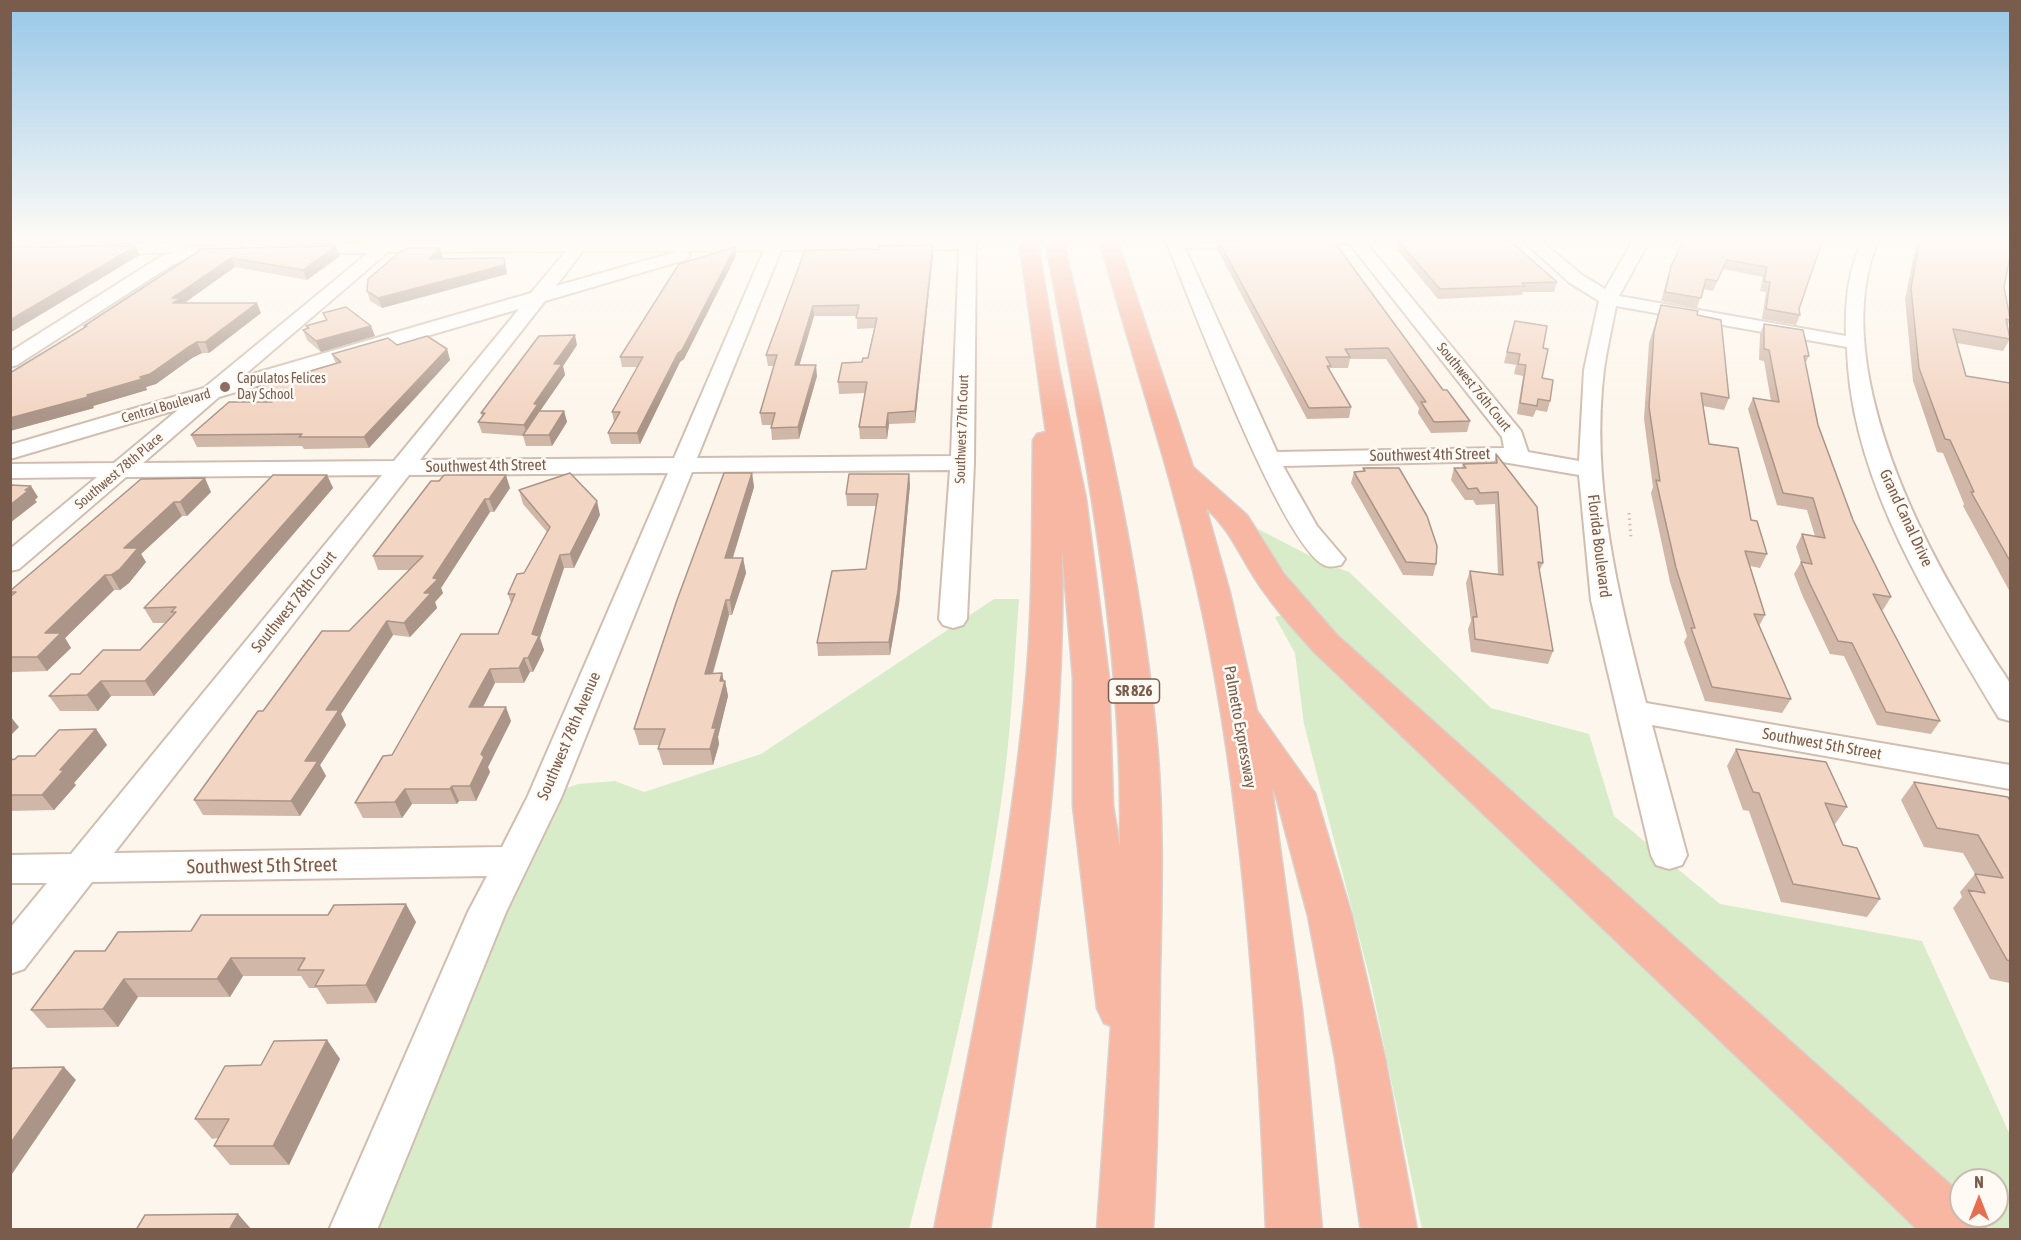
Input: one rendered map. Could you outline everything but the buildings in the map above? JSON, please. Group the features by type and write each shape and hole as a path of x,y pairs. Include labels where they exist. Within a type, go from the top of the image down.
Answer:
{"highway":[{"path":"1036,297 1047,369 1072,499 1084,603 1091,678 1093,806 1124,1035 1131,1150"},
{"name":"SR 826","path":"1066,297 1112,529 1137,725 1140,896 1131,1150 1125,1230"},
{"name":"Palmetto Expressway","path":"1126,297 1207,566 1239,712 1270,924 1294,1230"},
{"path":"962,1230 1017,909 1042,701 1047,369"},
{"path":"1179,469 1237,522 1251,548 1293,608 1365,682 1959,1230"},
{"path":"1239,712 1295,793 1330,916 1360,1058 1389,1230"}],"street":[{"path":"10,361 108,297"},
{"name":"Southwest 78th Place","path":"10,563 324,297"},
{"name":"Central Boulevard","path":"10,452 542,297"},
{"name":"Southwest 78th Avenue","path":"353,1230 488,912 544,798 752,297"},
{"name":"Southwest 77th Court","path":"953,618 962,463 967,297"},
{"path":"1198,297 1269,459 1306,530 1332,559"},
{"name":"Southwest 76th Court","path":"1401,297 1513,436 1516,450"},
{"path":"1605,297 1855,343"},
{"name":"Grand Canal Drive","path":"1857,297 1855,343 1859,385 1890,489 1953,614 2010,710"},
{"name":"Southwest 78th Court","path":"10,957 538,298"},
{"name":"Florida Boulevard","path":"1608,299 1594,370 1590,463 1605,600 1669,855"},
{"name":"Southwest 4th Street","path":"1269,459 1492,454 1516,450 1590,463"},
{"name":"Southwest 4th Street","path":"10,471 962,463"},
{"name":"Southwest 5th Street","path":"1633,711 2010,777"},
{"name":"Southwest 5th Street","path":"10,870 513,861"}],"path":[{"path":"1629,513 1631,538"}],"green space":[{"path":"1258,529 1324,563 1349,572 1491,708 1589,734 1614,816 1720,904 1922,941 2010,1135 2010,1229 1989,1228 2009,1228 2009,1168 1949,1168 1949,1192 1373,673 1325,622 1282,569"},
{"path":"994,599 1019,599 1010,726 1001,803 983,911 961,1018 909,1229 368,1230 514,884 561,794 567,788 578,784 615,781 644,792 761,754"},
{"path":"1286,614 1933,1229 1422,1229 1371,983 1304,724 1295,653 1275,617"}],"place":[{"name":"Capulatos Felices Day School","path":"225,387"}]}
